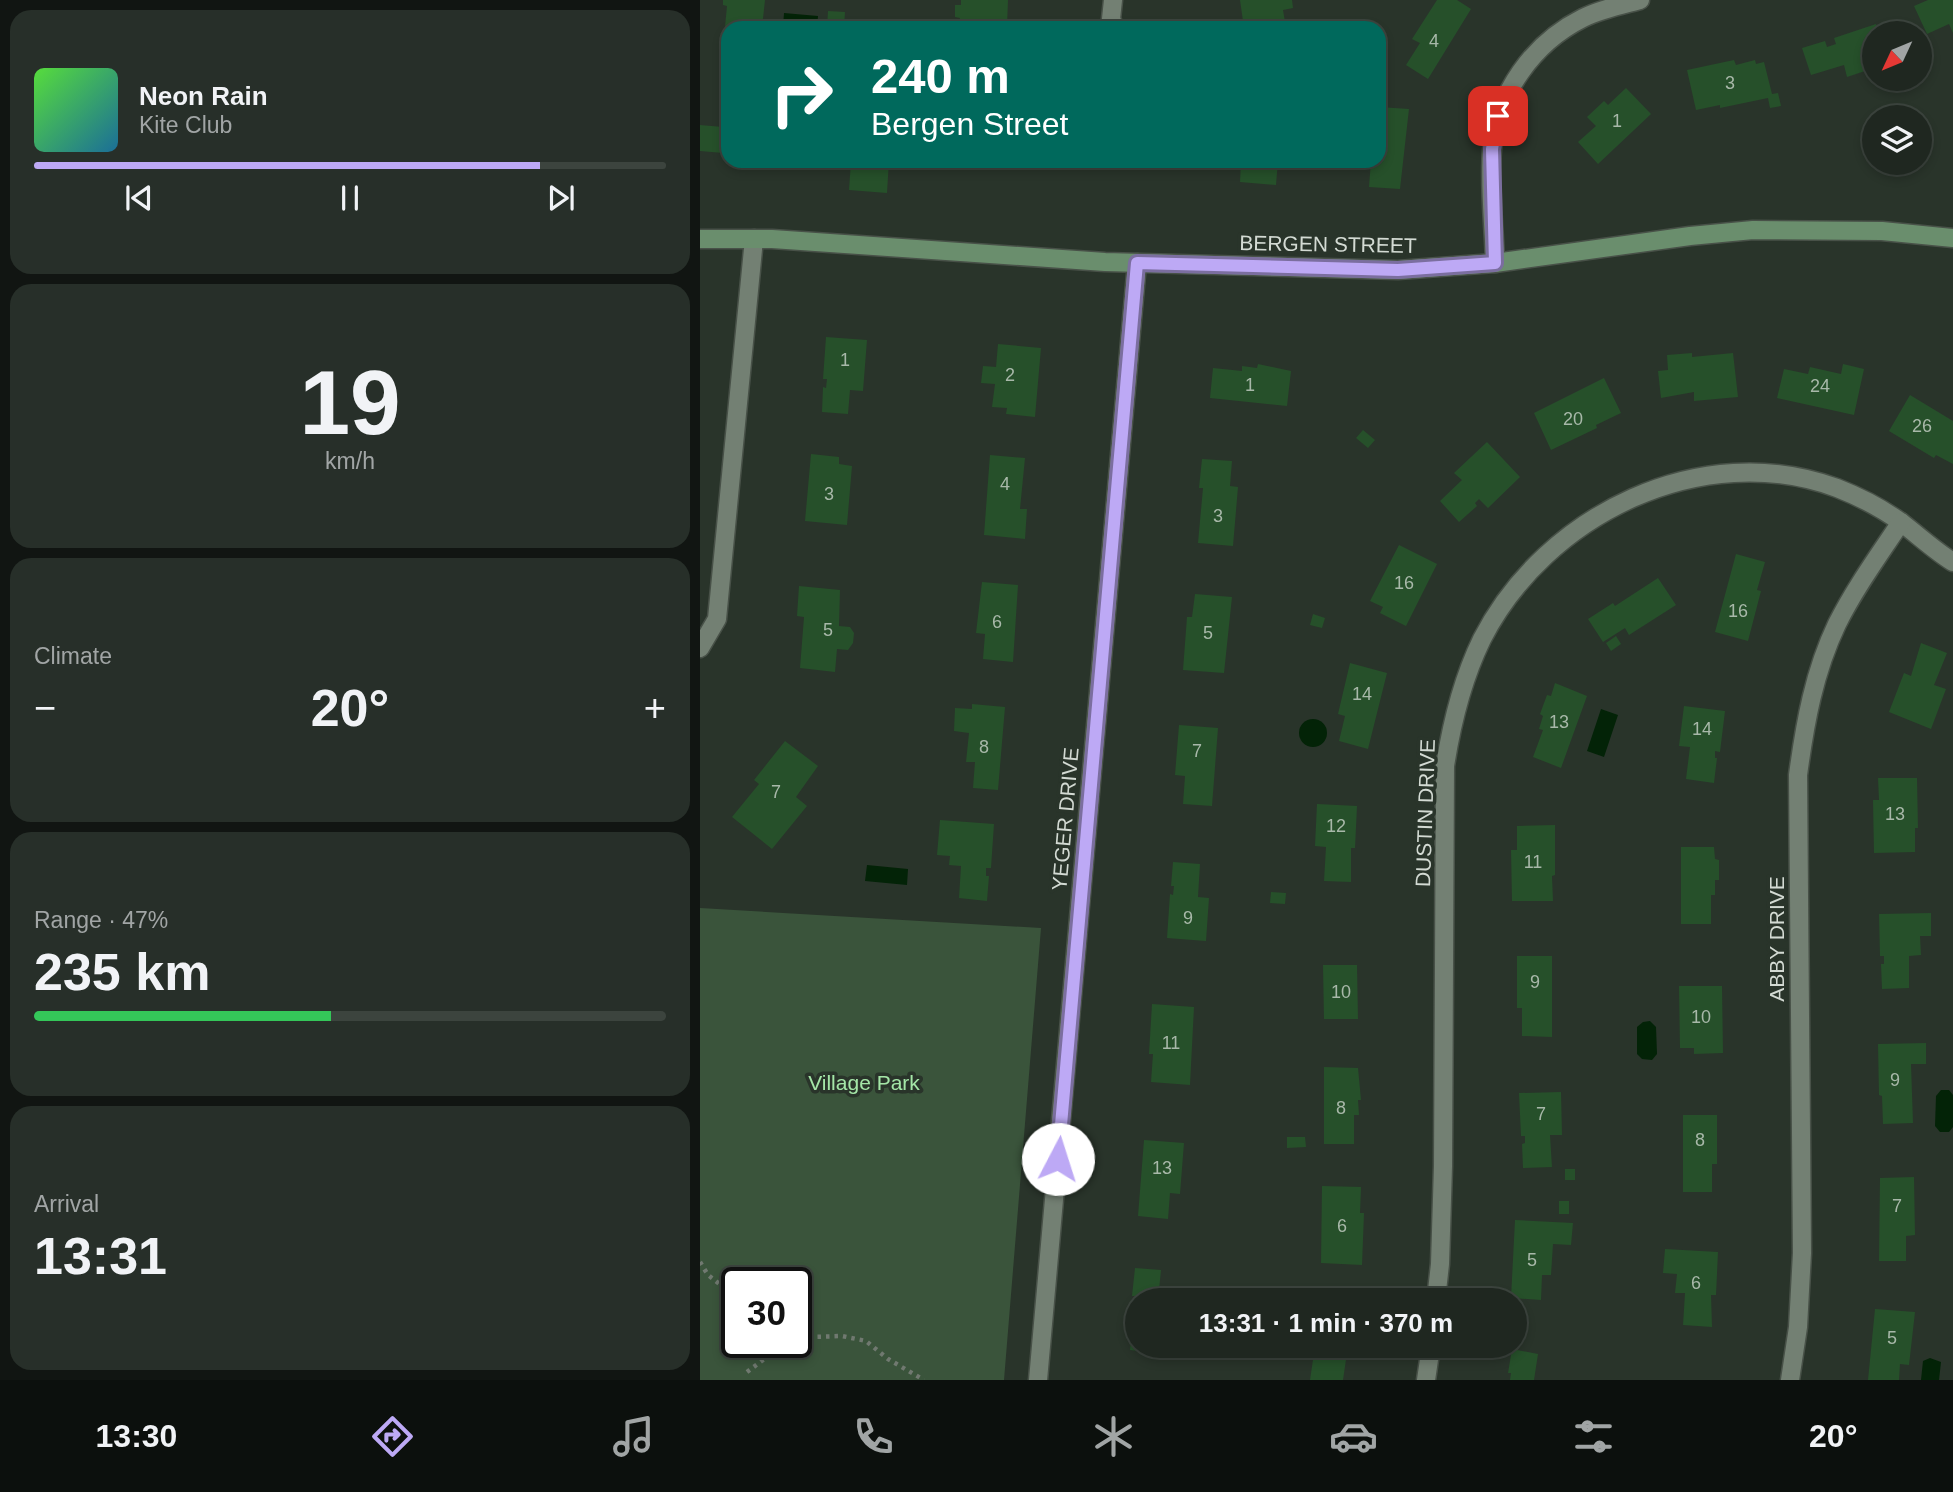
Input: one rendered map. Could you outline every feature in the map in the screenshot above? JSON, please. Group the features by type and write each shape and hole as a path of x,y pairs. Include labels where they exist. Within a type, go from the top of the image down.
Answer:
{"street":[{"path":"1112,0 1112,21"},
{"path":"1495,263 1492,149 1498,116 1511,85 1529,60 1552,37 1584,18 1640,0"},
{"name":"BERGEN STREET","path":"700,239 754,239 1137,263 1398,270 1495,263 1753,230 1882,230 1953,238"},
{"path":"700,648 717,619 754,239"},
{"name":"YEGER DRIVE","path":"1038,1380 1137,263"},
{"name":"DUSTIN DRIVE","path":"1437,1288 1443,1166 1445,766 1452,721 1465,678 1483,637 1511,594 1541,561 1575,531 1613,507 1654,488 1690,477 1727,472 1764,472 1837,488 1901,522 1953,562"},
{"name":"ABBY DRIVE","path":"1790,1380 1798,1327 1802,1253 1798,775 1805,719 1819,670 1837,624 1861,580 1901,522"},
{"path":"1426,1380 1429,1358"}],"path":[{"path":"700,1262 708,1275 721,1285"},
{"path":"812,1337 842,1336 866,1341 888,1359 924,1380"},
{"path":"747,1372 766,1358"}],"green space":[{"name":"Village Park","path":"700,908 1041,928 1004,1380 700,1380"}],"shaded area":[{"path":"784,13 818,16 818,21 783,21"},
{"path":"1601,709 1618,715 1604,757 1587,751"},
{"path":"1313,719 1323,723 1327,733 1323,743 1313,747 1303,743 1299,733 1303,723"},
{"path":"867,865 908,869 907,885 865,881"},
{"path":"1650,1021 1656,1027 1657,1054 1652,1060 1642,1059 1637,1054 1637,1027"},
{"path":"1941,1090 1949,1090 1953,1095 1953,1127 1949,1132 1940,1132 1935,1126 1936,1096"},
{"path":"1930,1358 1941,1362 1939,1380 1921,1380 1923,1361"}],"building":[{"path":"723,0 765,0 763,21 726,21 727,6 723,5"},
{"path":"961,0 1008,0 1007,21 959,21 960,18 955,17 955,5 961,5"},
{"path":"1240,0 1292,0 1293,8 1283,10 1285,21 1243,21"},
{"path":"1437,0 1457,0 1471,9 1428,79 1406,65 1420,43 1412,39"},
{"path":"1928,0 1953,0 1953,33 1949,24 1932,32 1932,21 1921,21 1914,6"},
{"path":"828,11 845,12 844,21 827,21"},
{"path":"1862,29 1862,72 1847,77 1844,65 1811,75 1802,48 1825,41 1827,47 1836,44 1834,38"},
{"path":"1734,60 1736,65 1755,60 1756,64 1764,62 1772,94 1778,93 1781,106 1770,108 1768,98 1696,110 1687,70"},
{"path":"1626,88 1651,114 1598,164 1578,142 1596,126 1587,117 1604,101 1608,105"},
{"path":"1386,107 1409,109 1400,189 1369,187 1370,168 1386,168"},
{"path":"700,125 721,127 721,153 700,151"},
{"path":"851,168 889,168 887,193 849,190"},
{"path":"1241,168 1277,168 1276,185 1240,182"},
{"path":"826,337 867,340 863,391 850,390 848,414 822,412 823,387 826,388 827,379 823,379"},
{"path":"998,344 1041,348 1035,417 1006,414 1007,408 992,407 995,384 981,383 983,366 996,367"},
{"path":"1692,353 1692,357 1733,353 1738,397 1694,401 1694,392 1661,398 1658,371 1668,370 1667,355"},
{"path":"1258,364 1291,371 1287,406 1210,398 1213,368 1242,371 1242,366 1257,368"},
{"path":"1843,364 1864,369 1854,415 1777,398 1784,369 1808,374 1810,367 1841,374"},
{"path":"1604,378 1621,413 1551,450 1534,413"},
{"path":"1910,395 1953,421 1953,464 1936,455 1934,458 1889,431"},
{"path":"1363,430 1375,440 1368,448 1356,438"},
{"path":"1487,442 1520,477 1488,508 1479,499 1475,503 1477,506 1459,522 1440,501 1462,480 1454,473"},
{"path":"811,454 839,457 839,464 852,466 847,525 805,521"},
{"path":"990,455 1025,458 1020,509 1027,509 1025,539 984,535"},
{"path":"1202,459 1232,461 1230,486 1238,487 1233,546 1198,543 1203,488 1199,488"},
{"path":"1399,545 1437,564 1406,626 1380,613 1383,607 1370,601"},
{"path":"1736,554 1765,562 1757,590 1761,591 1748,641 1715,632"},
{"path":"1658,578 1676,605 1629,635 1625,628 1603,642 1588,619 1613,603 1615,606"},
{"path":"982,582 1018,585 1013,662 983,659 985,634 976,633"},
{"path":"799,586 840,590 839,626 850,627 854,633 853,643 848,650 837,649 835,672 800,668 804,617 797,616"},
{"path":"1195,594 1232,597 1224,673 1183,670 1187,617 1192,617"},
{"path":"1313,614 1325,618 1322,628 1310,625"},
{"path":"1616,636 1621,644 1611,651 1606,643"},
{"path":"1921,643 1947,653 1934,685 1946,689 1931,729 1889,712 1904,673 1911,676"},
{"path":"1350,663 1387,673 1368,749 1339,741 1345,716 1338,714"},
{"path":"1555,683 1587,696 1561,768 1533,757 1543,730 1539,729 1543,716 1540,714"},
{"path":"972,704 1005,707 998,790 973,788 975,762 966,762 969,733 954,731 955,708 972,709"},
{"path":"1684,706 1725,711 1720,752 1715,751 1717,758 1714,783 1686,779 1690,747 1679,746"},
{"path":"1179,725 1218,728 1212,806 1183,804 1185,776 1175,775"},
{"path":"785,741 818,766 796,797 807,806 772,849 732,817 759,784 754,780"},
{"path":"1878,778 1917,778 1918,828 1915,828 1915,852 1874,853 1873,800 1879,800"},
{"path":"1317,804 1357,806 1355,848 1351,848 1351,882 1324,881 1326,847 1315,846"},
{"path":"940,820 994,824 991,868 986,868 986,876 989,876 987,901 959,898 961,866 949,865 950,856 937,855"},
{"path":"1555,825 1553,901 1512,901 1511,850 1517,850 1517,826"},
{"path":"1681,847 1714,847 1715,859 1719,860 1719,880 1715,880 1715,895 1711,895 1711,924 1681,924"},
{"path":"1173,862 1200,864 1198,897 1209,898 1206,941 1167,938 1170,894 1173,895 1174,886 1171,886"},
{"path":"1271,892 1286,893 1285,904 1270,903"},
{"path":"1931,913 1931,936 1920,936 1921,955 1909,956 1909,988 1882,989 1881,964 1884,964 1884,956 1880,956 1879,914"},
{"path":"1517,956 1552,956 1552,1037 1522,1036 1522,1008 1517,1008"},
{"path":"1323,965 1357,965 1358,1019 1324,1019"},
{"path":"1679,986 1722,986 1723,1053 1694,1054 1694,1048 1680,1048"},
{"path":"1152,1004 1194,1007 1190,1085 1151,1082 1153,1054 1149,1054"},
{"path":"1926,1043 1926,1064 1911,1064 1913,1123 1883,1124 1882,1096 1879,1095 1878,1044"},
{"path":"1324,1067 1358,1068 1361,1100 1358,1100 1359,1115 1354,1115 1354,1144 1324,1144"},
{"path":"1561,1092 1562,1135 1550,1135 1552,1167 1523,1168 1522,1144 1525,1143 1525,1136 1521,1136 1519,1093"},
{"path":"1683,1115 1717,1115 1717,1164 1712,1164 1712,1192 1683,1192"},
{"path":"1287,1137 1305,1137 1306,1147 1287,1148"},
{"path":"1144,1140 1184,1143 1180,1194 1170,1193 1168,1219 1138,1216"},
{"path":"1565,1169 1575,1169 1575,1180 1565,1180"},
{"path":"1914,1177 1915,1235 1906,1236 1906,1261 1879,1261 1880,1178"},
{"path":"1322,1186 1361,1187 1360,1213 1364,1213 1362,1265 1321,1263"},
{"path":"1559,1201 1569,1201 1569,1214 1559,1214"},
{"path":"1515,1220 1573,1223 1571,1245 1553,1244 1551,1275 1542,1275 1541,1300 1527,1299 1527,1288 1512,1288"},
{"path":"1665,1249 1718,1252 1716,1295 1711,1295 1712,1327 1683,1325 1685,1293 1675,1293 1677,1274 1663,1273"},
{"path":"1135,1268 1161,1270 1159,1288 1133,1288"},
{"path":"1875,1309 1915,1312 1909,1365 1900,1364 1899,1380 1868,1380"},
{"path":"1527,1352 1538,1354 1534,1380 1510,1380 1511,1373 1508,1373 1510,1358 1527,1358"},
{"path":"1313,1358 1346,1358 1343,1380 1310,1380"}],"route":[{"path":"1058,1159 1137,263 1398,270 1495,263 1492,149 1498,116"}]}
